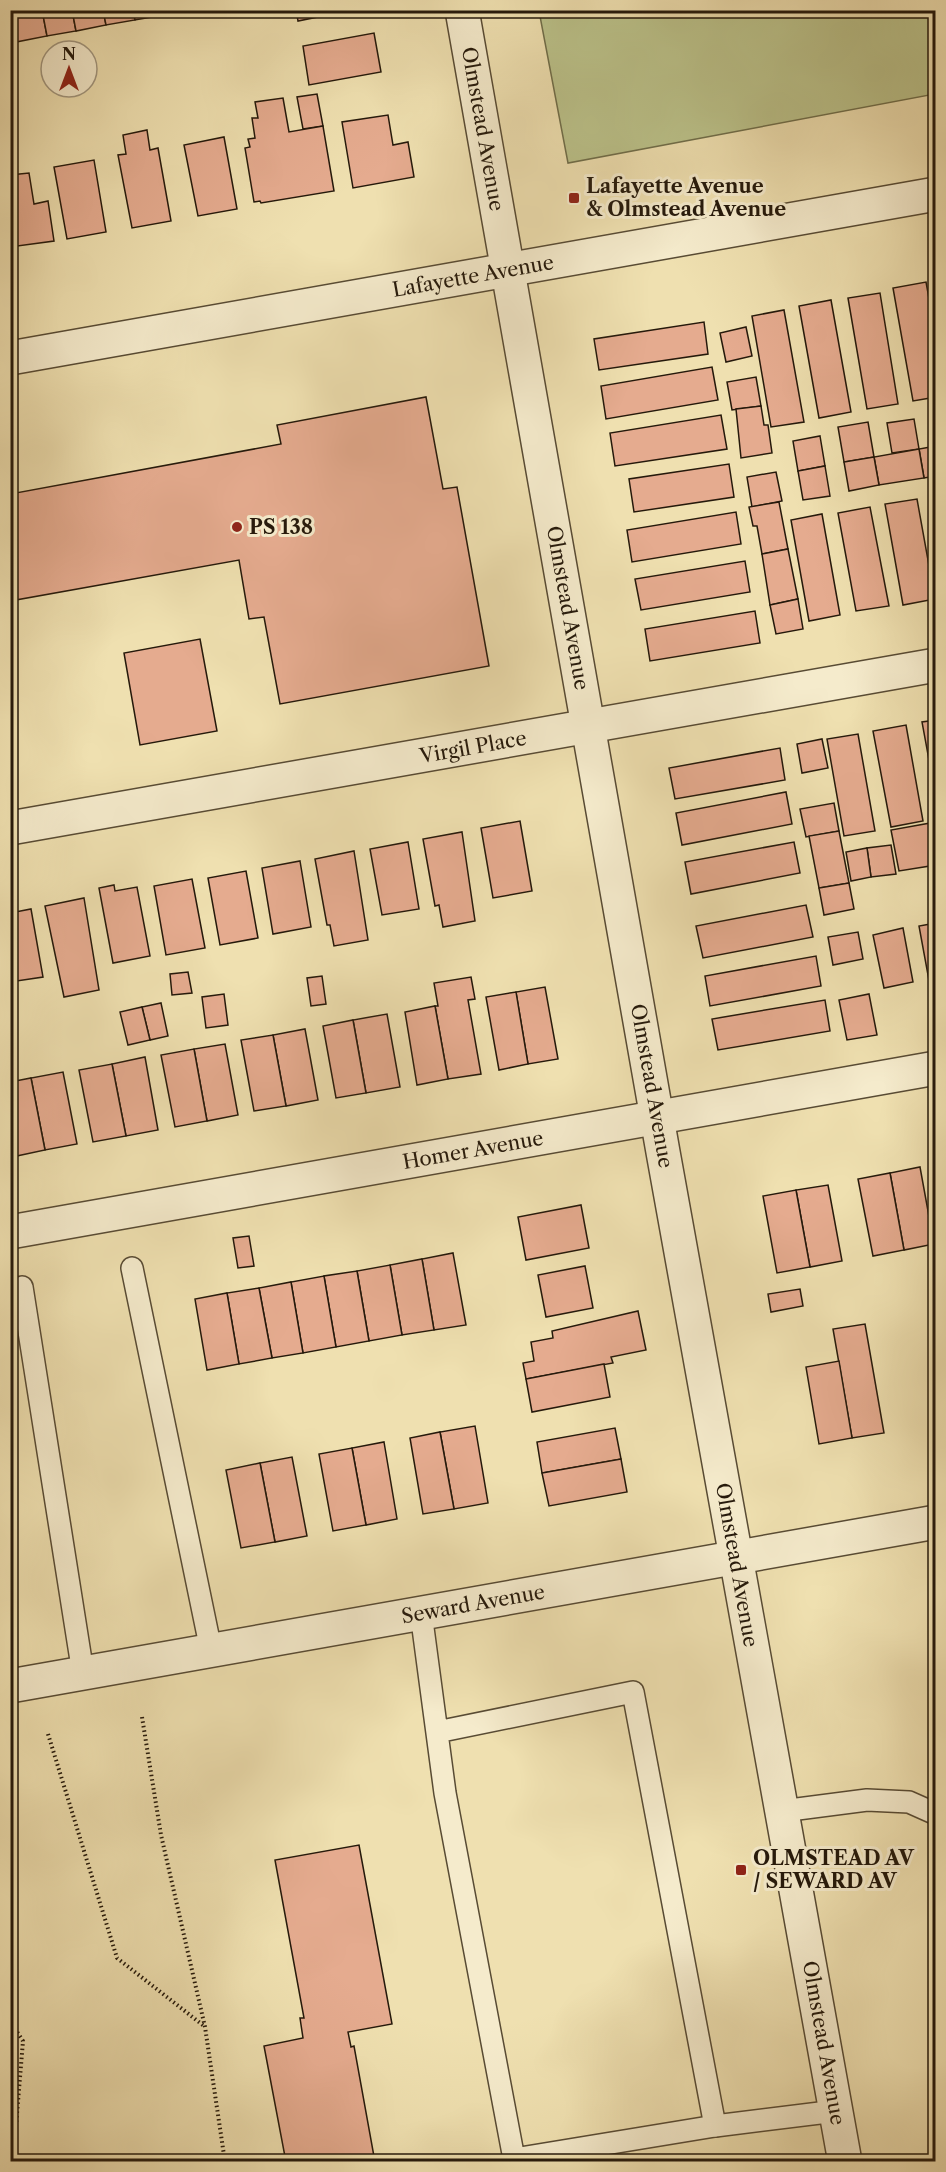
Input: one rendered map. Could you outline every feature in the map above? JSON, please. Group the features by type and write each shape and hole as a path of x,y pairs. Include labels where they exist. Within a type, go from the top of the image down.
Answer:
{"street":[{"name":"Olmstead Avenue","path":"462,10 657,1117 845,2162"},
{"name":"Lafayette Avenue","path":"10,358 936,194"},
{"name":"Virgil Place","path":"10,828 936,665"},
{"name":"Homer Avenue","path":"10,1232 936,1068"},
{"name":"Seward Avenue","path":"10,1686 936,1522"}],"lane":[{"path":"132,1269 211,1650"},
{"path":"22,1287 83,1673"},
{"path":"421,1613 445,1793 514,2159 715,2126 836,2111"},
{"path":"437,1732 633,1692 715,2126"},
{"path":"782,1811 867,1800 909,1802 936,1814"}],"path":[{"path":"142,1717 161,1835 205,2027 225,2162"},
{"path":"48,1734 117,1958 205,2027"},
{"path":"10,2021 23,2041 13,2162"}],"green space":[{"path":"539,11 935,11 935,94 568,163"}],"building":[{"path":"10,10 16,42 10,43"},
{"path":"11,10 42,10 47,36 16,42"},
{"path":"42,10 72,10 76,31 47,36"},
{"path":"72,10 103,10 106,25 76,31"},
{"path":"103,10 133,10 135,20 106,25"},
{"path":"133,10 163,10 163,15 135,20"},
{"path":"296,10 352,10 298,21"},
{"path":"374,33 381,72 309,85 303,46"},
{"path":"317,94 323,126 303,129 297,97"},
{"path":"283,98 289,132 323,126 334,191 261,203 260,201 254,202 245,148 250,147 248,139 255,138 252,118 258,118 255,102"},
{"path":"388,115 393,145 408,142 414,177 353,188 342,122"},
{"path":"147,130 150,150 158,148 171,221 132,228 118,155 126,154 123,135"},
{"path":"224,137 237,209 198,216 184,145"},
{"path":"94,160 106,232 67,239 54,167"},
{"path":"29,173 34,204 48,201 54,241 10,247 10,175"},
{"path":"926,282 936,337 936,397 913,401 893,288"},
{"path":"880,293 898,404 867,409 848,298"},
{"path":"831,300 851,412 819,418 799,306"},
{"path":"784,310 804,422 771,427 752,316"},
{"path":"704,322 708,354 599,370 594,339"},
{"path":"746,327 752,356 726,362 720,333"},
{"path":"712,367 718,400 606,419 601,386"},
{"path":"756,377 761,406 732,410 727,382"},
{"name":"PS 138","path":"426,397 443,489 457,487 489,666 280,704 264,617 249,619 239,560 10,601 10,494 281,444 277,425"},
{"path":"761,406 764,425 768,425 772,453 741,458 736,409"},
{"path":"721,415 727,449 615,466 610,433"},
{"path":"914,419 919,449 892,453 887,423"},
{"path":"868,422 874,457 844,462 838,427"},
{"path":"820,436 825,466 798,471 793,441"},
{"path":"936,446 936,476 924,478 919,449"},
{"path":"919,449 924,478 879,485 874,457"},
{"path":"874,457 879,485 849,491 844,462"},
{"path":"729,464 734,497 634,512 629,479"},
{"path":"825,466 830,496 803,500 798,471"},
{"path":"776,472 782,501 752,507 747,477"},
{"path":"917,499 935,599 903,605 885,504"},
{"path":"779,502 788,549 762,554 757,526 753,526 749,507"},
{"path":"870,507 889,606 856,611 838,513"},
{"path":"736,512 741,544 632,562 627,530"},
{"path":"822,514 840,615 809,621 791,520"},
{"path":"788,549 798,599 770,605 762,554"},
{"path":"745,561 750,592 641,610 635,579"},
{"path":"798,599 803,629 776,634 770,605"},
{"path":"755,611 760,643 650,661 645,629"},
{"path":"200,639 217,731 140,745 124,653"},
{"path":"936,720 936,798 922,722"},
{"path":"906,725 923,821 891,827 873,731"},
{"path":"858,734 875,831 844,836 827,739"},
{"path":"822,739 828,768 802,773 797,744"},
{"path":"780,748 785,780 675,799 669,768"},
{"path":"786,792 792,824 682,845 676,813"},
{"path":"834,803 839,831 806,837 800,809"},
{"path":"520,821 532,891 493,898 481,828"},
{"path":"936,822 936,865 899,871 891,830"},
{"path":"839,831 849,883 819,888 809,836"},
{"path":"462,832 475,921 443,927 439,905 435,906 423,839"},
{"path":"408,842 419,909 382,915 370,849"},
{"path":"794,842 800,873 691,894 685,862"},
{"path":"891,845 896,874 871,877 867,848"},
{"path":"867,848 871,877 851,881 846,852"},
{"path":"354,851 368,940 334,946 330,925 327,925 315,859"},
{"path":"300,861 311,927 273,934 262,868"},
{"path":"246,871 258,938 220,945 208,878"},
{"path":"192,879 205,948 166,955 154,886"},
{"path":"849,883 854,909 824,915 819,888"},
{"path":"114,885 115,891 137,887 150,956 113,963 99,888"},
{"path":"84,898 99,990 64,997 45,906"},
{"path":"806,905 813,937 703,958 696,926"},
{"path":"31,909 43,977 10,982 10,913"},
{"path":"936,923 936,985 930,986 919,926"},
{"path":"903,928 913,982 884,988 873,935"},
{"path":"858,932 863,959 833,965 828,937"},
{"path":"816,956 821,986 710,1006 705,976"},
{"path":"188,972 192,993 172,995 170,974"},
{"path":"322,976 326,1004 311,1006 307,978"},
{"path":"471,977 475,999 468,1000 481,1074 448,1079 435,1006 438,1006 434,983"},
{"path":"545,987 558,1059 528,1064 516,992"},
{"path":"516,992 528,1064 499,1070 486,997"},
{"path":"224,994 228,1025 206,1028 202,997"},
{"path":"869,994 877,1035 847,1040 839,1000"},
{"path":"825,1000 830,1031 718,1050 712,1019"},
{"path":"161,1003 168,1036 150,1040 142,1007"},
{"path":"435,1006 448,1079 417,1085 405,1012"},
{"path":"142,1007 150,1040 128,1045 120,1012"},
{"path":"387,1014 400,1087 366,1093 353,1020"},
{"path":"353,1020 366,1093 336,1098 323,1026"},
{"path":"305,1029 318,1100 286,1106 273,1035"},
{"path":"273,1035 286,1106 254,1111 241,1040"},
{"path":"225,1044 238,1115 207,1121 194,1049"},
{"path":"194,1049 207,1121 175,1127 161,1055"},
{"path":"145,1057 158,1130 126,1136 112,1064"},
{"path":"112,1064 126,1136 93,1142 79,1070"},
{"path":"63,1072 77,1144 45,1150 31,1078"},
{"path":"31,1078 45,1150 12,1157 10,1082"},
{"path":"920,1167 934,1244 904,1250 890,1173"},
{"path":"890,1173 904,1250 873,1256 858,1179"},
{"path":"828,1185 842,1261 810,1267 796,1190"},
{"path":"796,1190 810,1267 777,1273 763,1196"},
{"path":"581,1205 589,1248 526,1260 518,1217"},
{"path":"249,1236 254,1266 238,1268 233,1238"},
{"path":"453,1253 466,1325 434,1330 422,1259"},
{"path":"422,1259 434,1330 402,1335 390,1265"},
{"path":"390,1265 402,1335 369,1341 357,1271"},
{"path":"585,1266 593,1308 546,1317 538,1275"},
{"path":"357,1271 369,1341 336,1347 324,1276"},
{"path":"324,1276 336,1347 303,1353 291,1282"},
{"path":"291,1282 303,1353 272,1358 259,1288"},
{"path":"259,1288 272,1358 239,1364 227,1293"},
{"path":"800,1289 803,1306 771,1312 768,1294"},
{"path":"227,1293 239,1364 207,1370 195,1299"},
{"path":"638,1311 646,1350 611,1357 613,1363 526,1379 523,1363 534,1361 531,1342 553,1338 552,1331"},
{"path":"865,1324 884,1433 852,1438 833,1329"},
{"path":"839,1361 852,1438 819,1444 806,1367"},
{"path":"604,1364 610,1397 532,1412 526,1379"},
{"path":"475,1426 488,1503 454,1509 440,1432"},
{"path":"615,1428 621,1459 542,1473 537,1442"},
{"path":"440,1432 454,1509 423,1514 410,1438"},
{"path":"384,1442 397,1519 366,1525 352,1448"},
{"path":"352,1448 366,1525 333,1531 319,1454"},
{"path":"292,1457 307,1536 275,1542 260,1463"},
{"path":"621,1459 627,1492 549,1506 542,1473"},
{"path":"260,1463 275,1542 241,1548 226,1470"},
{"path":"359,1845 392,2024 348,2032 351,2047 354,2046 375,2162 286,2162 264,2046 303,2038 300,2018 304,2018 275,1860"}],"place":[{"name":"Lafayette Avenue & Olmstead Avenue","path":"574,198"},
{"name":"PS 138","path":"237,527"},
{"name":"OLMSTEAD AV / SEWARD AV","path":"741,1870"}]}
